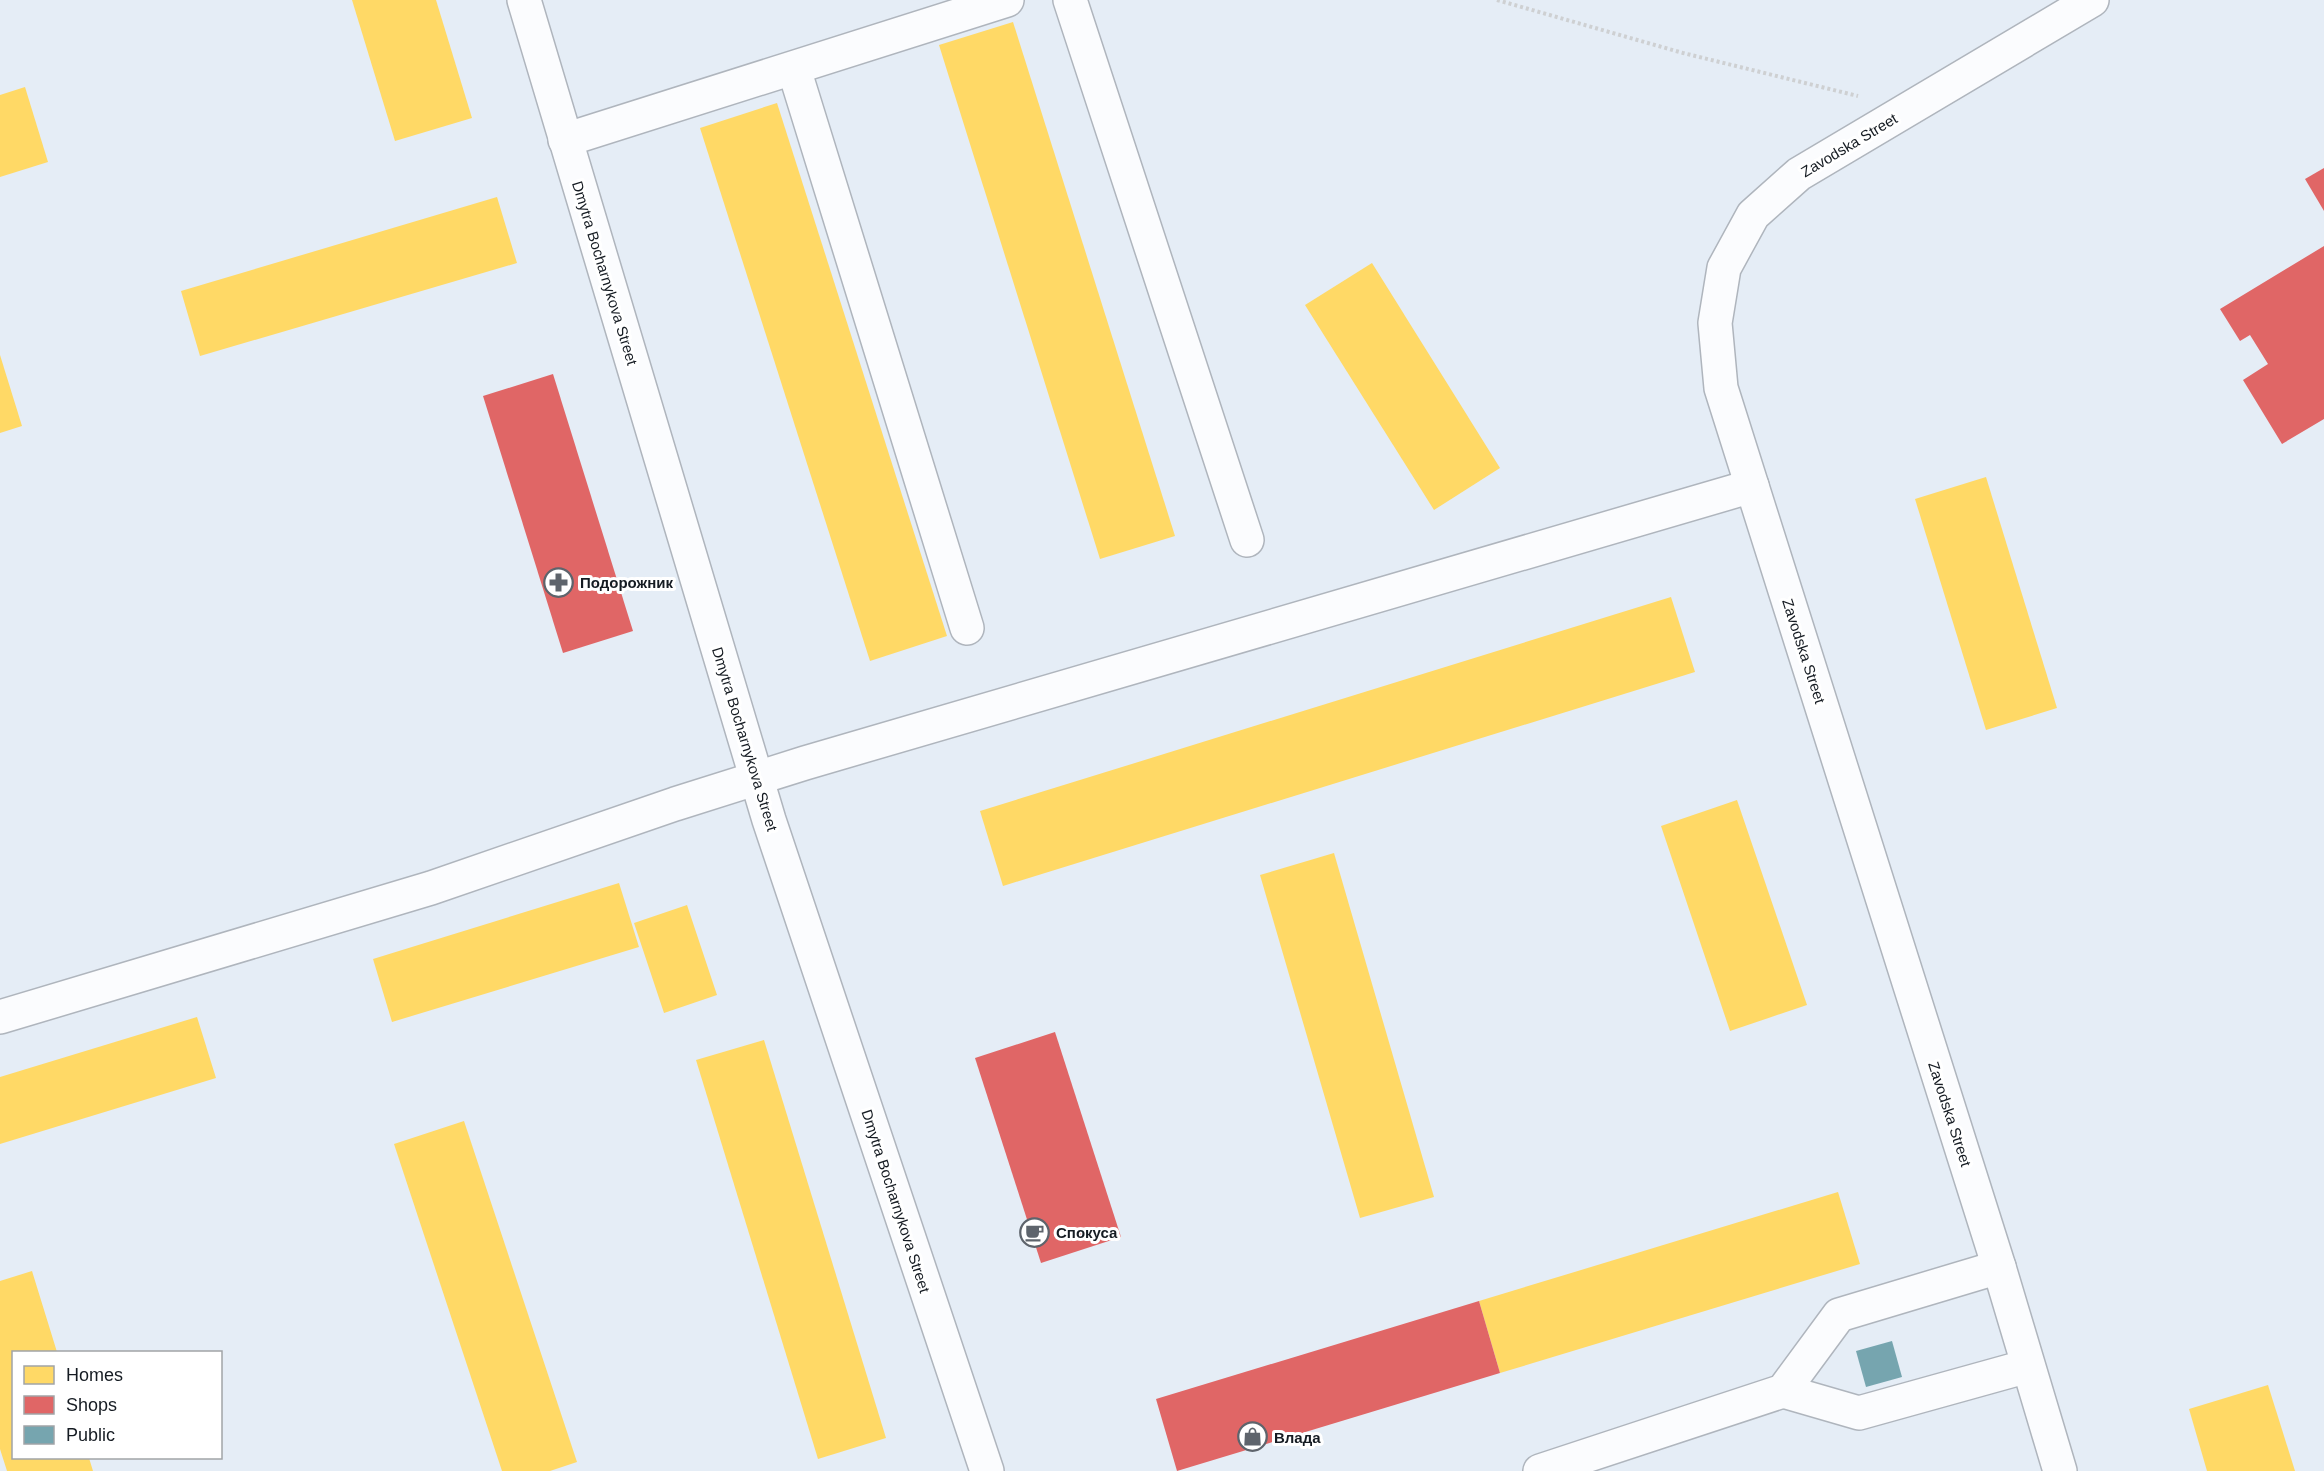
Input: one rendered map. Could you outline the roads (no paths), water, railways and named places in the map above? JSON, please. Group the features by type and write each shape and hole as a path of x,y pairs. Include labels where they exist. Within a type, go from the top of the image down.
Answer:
{"street":[{"name":"Dmytra Bocharnykova Street","path":"524,0 756,779 987,1471"},
{"path":"565,140 1007,0"},
{"path":"1070,0 1247,540"},
{"name":"Zavodska Street","path":"2060,1471 1999,1267 1721,388 1715,323 1724,268 1753,215 1798,174 2092,0"},
{"path":"794,69 967,628"},
{"path":"0,1017 431,888 675,804 756,779 1752,486"},
{"path":"1783,1391 1839,1315 1999,1267"},
{"path":"1540,1471 1783,1391 1859,1413 2028,1366"}],"place":[{"name":"Подорожник","path":"559,582"},
{"name":"Спокуса","path":"1035,1232"},
{"name":"Влада","path":"1253,1437"}]}
